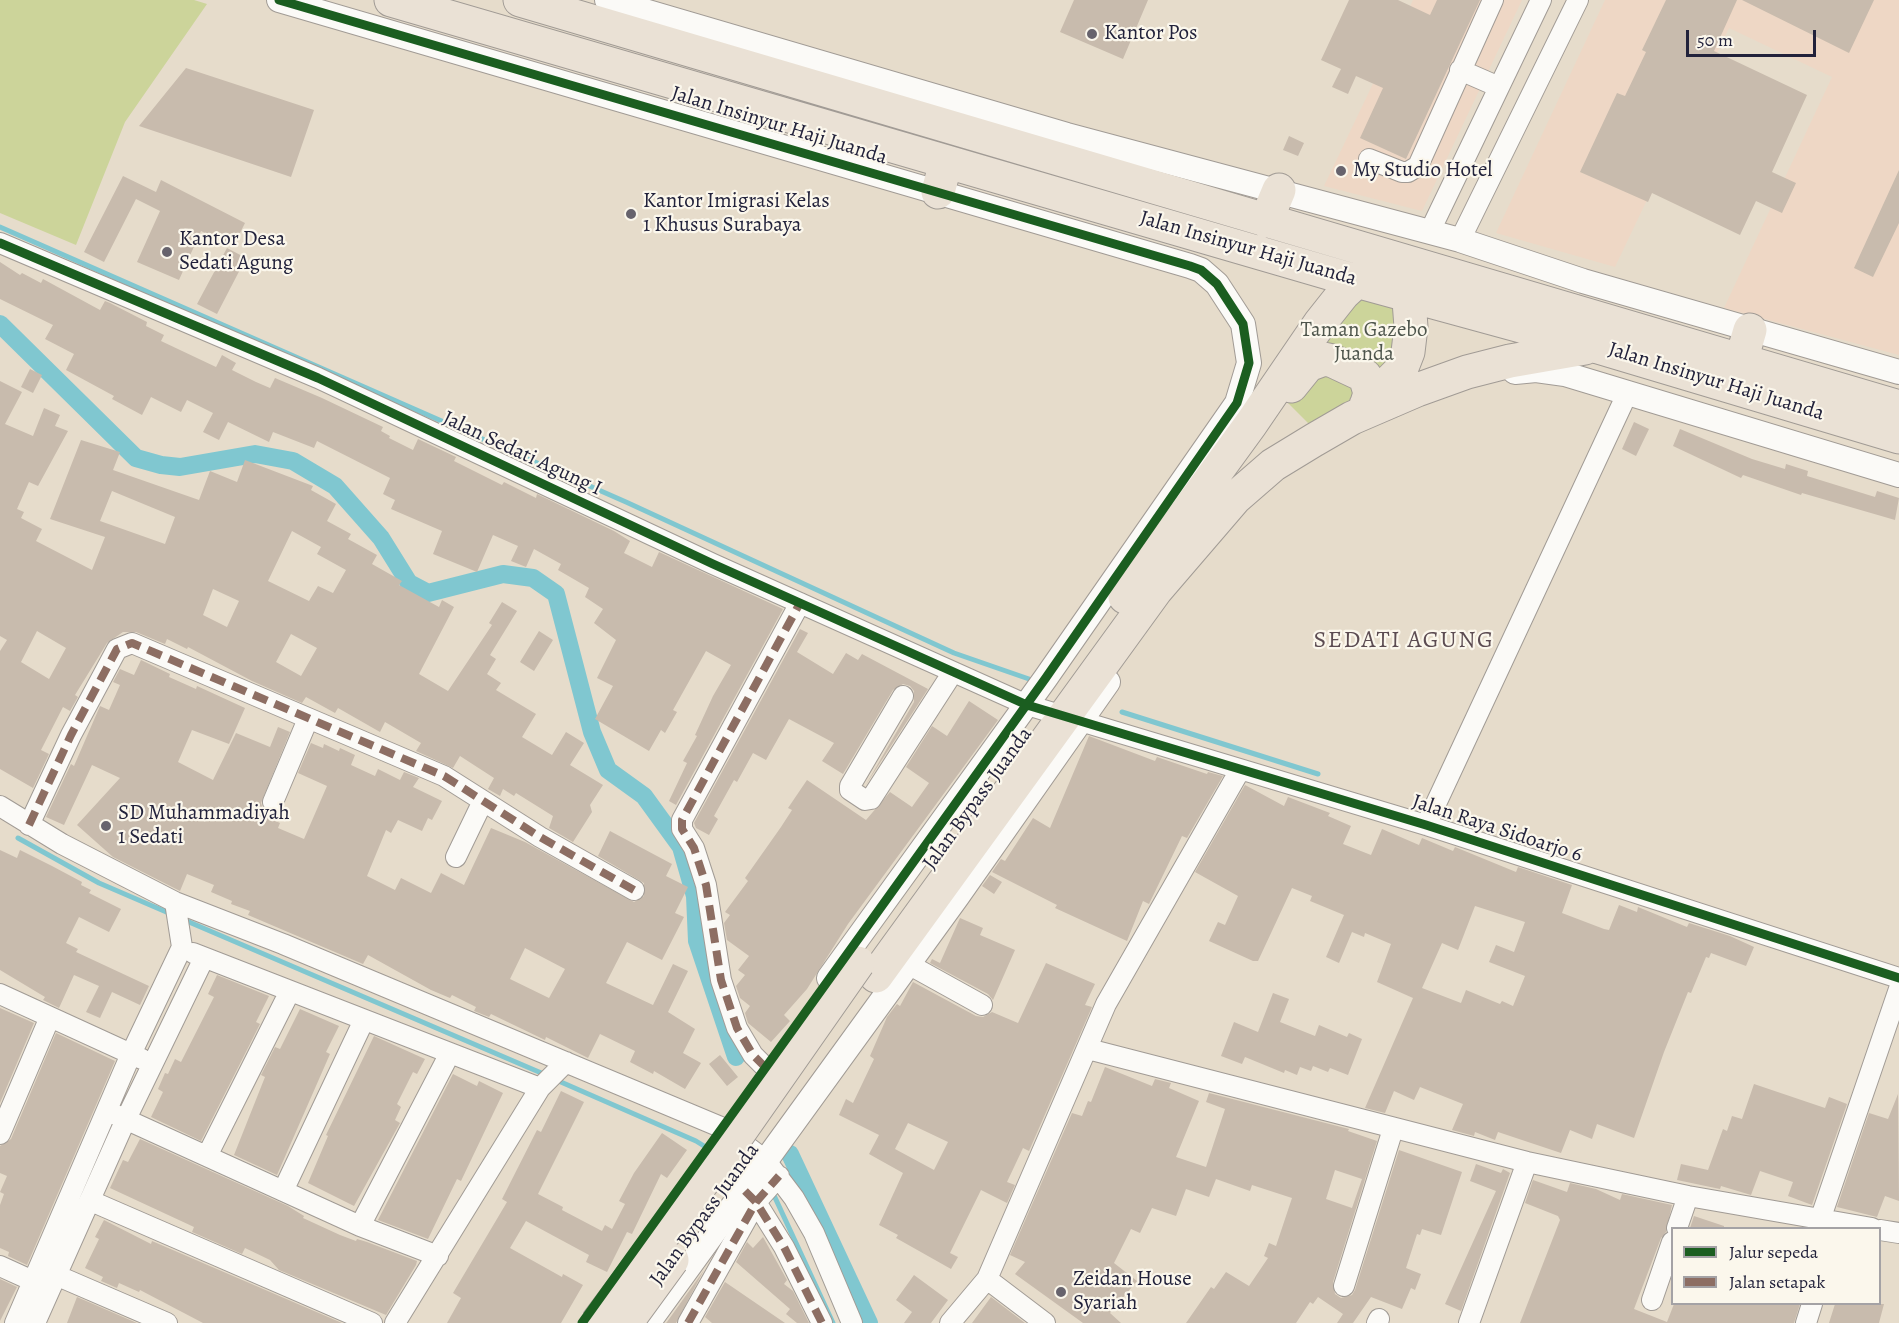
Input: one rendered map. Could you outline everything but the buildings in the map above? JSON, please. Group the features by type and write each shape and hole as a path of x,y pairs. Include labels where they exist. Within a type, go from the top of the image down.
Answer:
{"highway":[{"name":"Jalan Insinyur Haji Juanda","path":"391,0 942,177 1356,281 1598,347 1899,437"},
{"name":"Jalan Insinyur Haji Juanda","path":"520,0 1020,134 1266,221 1899,407"},
{"path":"1266,221 1279,190"},
{"name":"Jalan Bypass Juanda","path":"626,1323 867,970 1061,704 1320,323 1356,281 1397,259 1410,296 1411,327 1408,352 1401,370 1360,411"},
{"path":"1741,361 1750,330"},
{"name":"Jalan Bypass Juanda","path":"597,1323 732,1143 867,970 1014,802 1061,704 1235,498 1273,465 1360,411 1467,372 1565,350 1598,347"},
{"path":"1251,424 1272,406 1308,365 1324,359 1342,363 1365,376 1369,384 1360,411"}],"street":[{"name":"Jalan Insinyur Haji Juanda","path":"279,0 942,177 1201,270 1217,284 1243,324 1248,363 1237,403 1061,704"},
{"name":"Jalan Insinyur Haji Juanda","path":"607,0 1020,134 1279,190 1430,231 1583,281 1899,372"},
{"path":"1369,159 1402,172 1408,172 1418,166 1493,0"},
{"path":"1430,231 1541,0"},
{"path":"1460,240 1578,0"},
{"path":"1460,70 1499,87"},
{"name":"Jalan Sedati Agung I","path":"0,243 318,378 800,603 954,672 1061,704"},
{"name":"Jalan Insinyur Haji Juanda","path":"1061,704 1171,592 1237,519 1294,466 1350,434 1447,390 1477,381 1512,372 1536,370 1565,374 1899,475"},
{"path":"1426,825 1627,394"},
{"path":"766,1068 753,1055 737,1028 721,980 706,885 694,848 682,829 681,820 800,603"},
{"path":"29,825 71,735 117,649 127,643 138,644 444,776 634,890"},
{"path":"903,696 850,786 850,790 865,800 871,799 954,672"},
{"path":"582,1323 766,1068 1061,704"},
{"name":"Jalan Raya Sidoarjo 6","path":"1061,704 1240,770 1426,825 1899,978"},
{"path":"273,802 308,719"},
{"path":"950,1323 987,1279 1060,1105 1127,963 1240,770"},
{"path":"456,857 483,801"},
{"path":"648,1323 761,1183 1014,802"},
{"path":"1,810 175,907 283,944 553,1076 713,1141 814,1233 852,1323"},
{"path":"35,1323 106,1110 180,941 175,907"},
{"path":"180,941 204,958 450,1053 553,1076"},
{"path":"15,1323 47,1282 91,1201 126,1119 204,958"},
{"path":"908,964 982,1005"},
{"path":"1829,1224 1899,989"},
{"path":"207,1156 290,991"},
{"path":"0,994 153,1063"},
{"path":"0,1134 50,1017"},
{"path":"283,1191 364,1020"},
{"path":"1088,1049 1527,1162 1829,1224 1861,1227"},
{"path":"360,1226 450,1053"},
{"path":"395,1323 553,1076"},
{"path":"106,1110 360,1226 438,1256"},
{"path":"1344,1286 1393,1129"},
{"path":"1469,1323 1527,1162"},
{"path":"688,1323 761,1183"},
{"path":"761,1183 784,1247 822,1323"},
{"path":"1677,1227 1688,1196"},
{"path":"91,1201 372,1323"},
{"path":"1881,1230 1899,1233"},
{"path":"1652,1300 1671,1245"},
{"path":"0,1266 167,1323"},
{"path":"987,1279 1045,1323"},
{"path":"1806,1323 1812,1305"}],"shaded area":[{"path":"1413,0 1522,0 1422,211 1324,186"},
{"path":"1605,0 1899,0 1899,355 1724,308 1832,77 1729,28 1615,267 1496,233"}],"green space":[{"path":"0,0 194,0 207,4 125,122 76,245 0,213"},
{"name":"Taman Gazebo Juanda","path":"1367,288 1404,299 1397,364 1316,431 1282,397"}],"waterway":[{"path":"0,227 626,502 954,653 1029,679"},
{"path":"0,324 136,458 161,465 180,467 255,454 293,461 335,486 381,538 409,583 428,593 503,574 533,578 556,594 592,732 608,770 644,796 681,847 695,896 697,941 736,1057"},
{"path":"1122,712 1318,774"},
{"path":"18,838 99,883 171,914"},
{"path":"182,919 546,1075"},
{"path":"554,1079 696,1141 712,1151"},
{"path":"790,1154 869,1323"},
{"path":"730,1163 747,1174"},
{"path":"772,1191 833,1323"}],"marked path":[{"path":"766,1068 753,1055 737,1028 721,980 706,885 694,848 682,829 682,820 800,603"},
{"path":"29,825 71,735 117,649 132,643 444,776 540,837 634,890"},
{"path":"688,1323 756,1202 779,1176"},
{"path":"745,1191 756,1202 784,1247 822,1323"}],"cycle path":[{"path":"279,0 1190,266 1201,270 1217,284 1243,324 1249,363 1237,403 1045,679 582,1323"},
{"path":"0,243 318,378 713,564 1027,705 1426,825 1899,978"}],"place":[{"name":"Kantor Pos","path":"1092,34"},
{"name":"My Studio Hotel","path":"1341,171"},
{"name":"Kantor Imigrasi Kelas 1 Khusus Surabaya","path":"631,214"},
{"name":"Kantor Desa Sedati Agung","path":"167,252"},
{"name":"SD Muhammadiyah 1 Sedati","path":"106,826"},
{"name":"Zeidan House Syariah","path":"1061,1292"}],"district":[{"name":"SEDATI AGUNG","path":"1404,641"}]}
